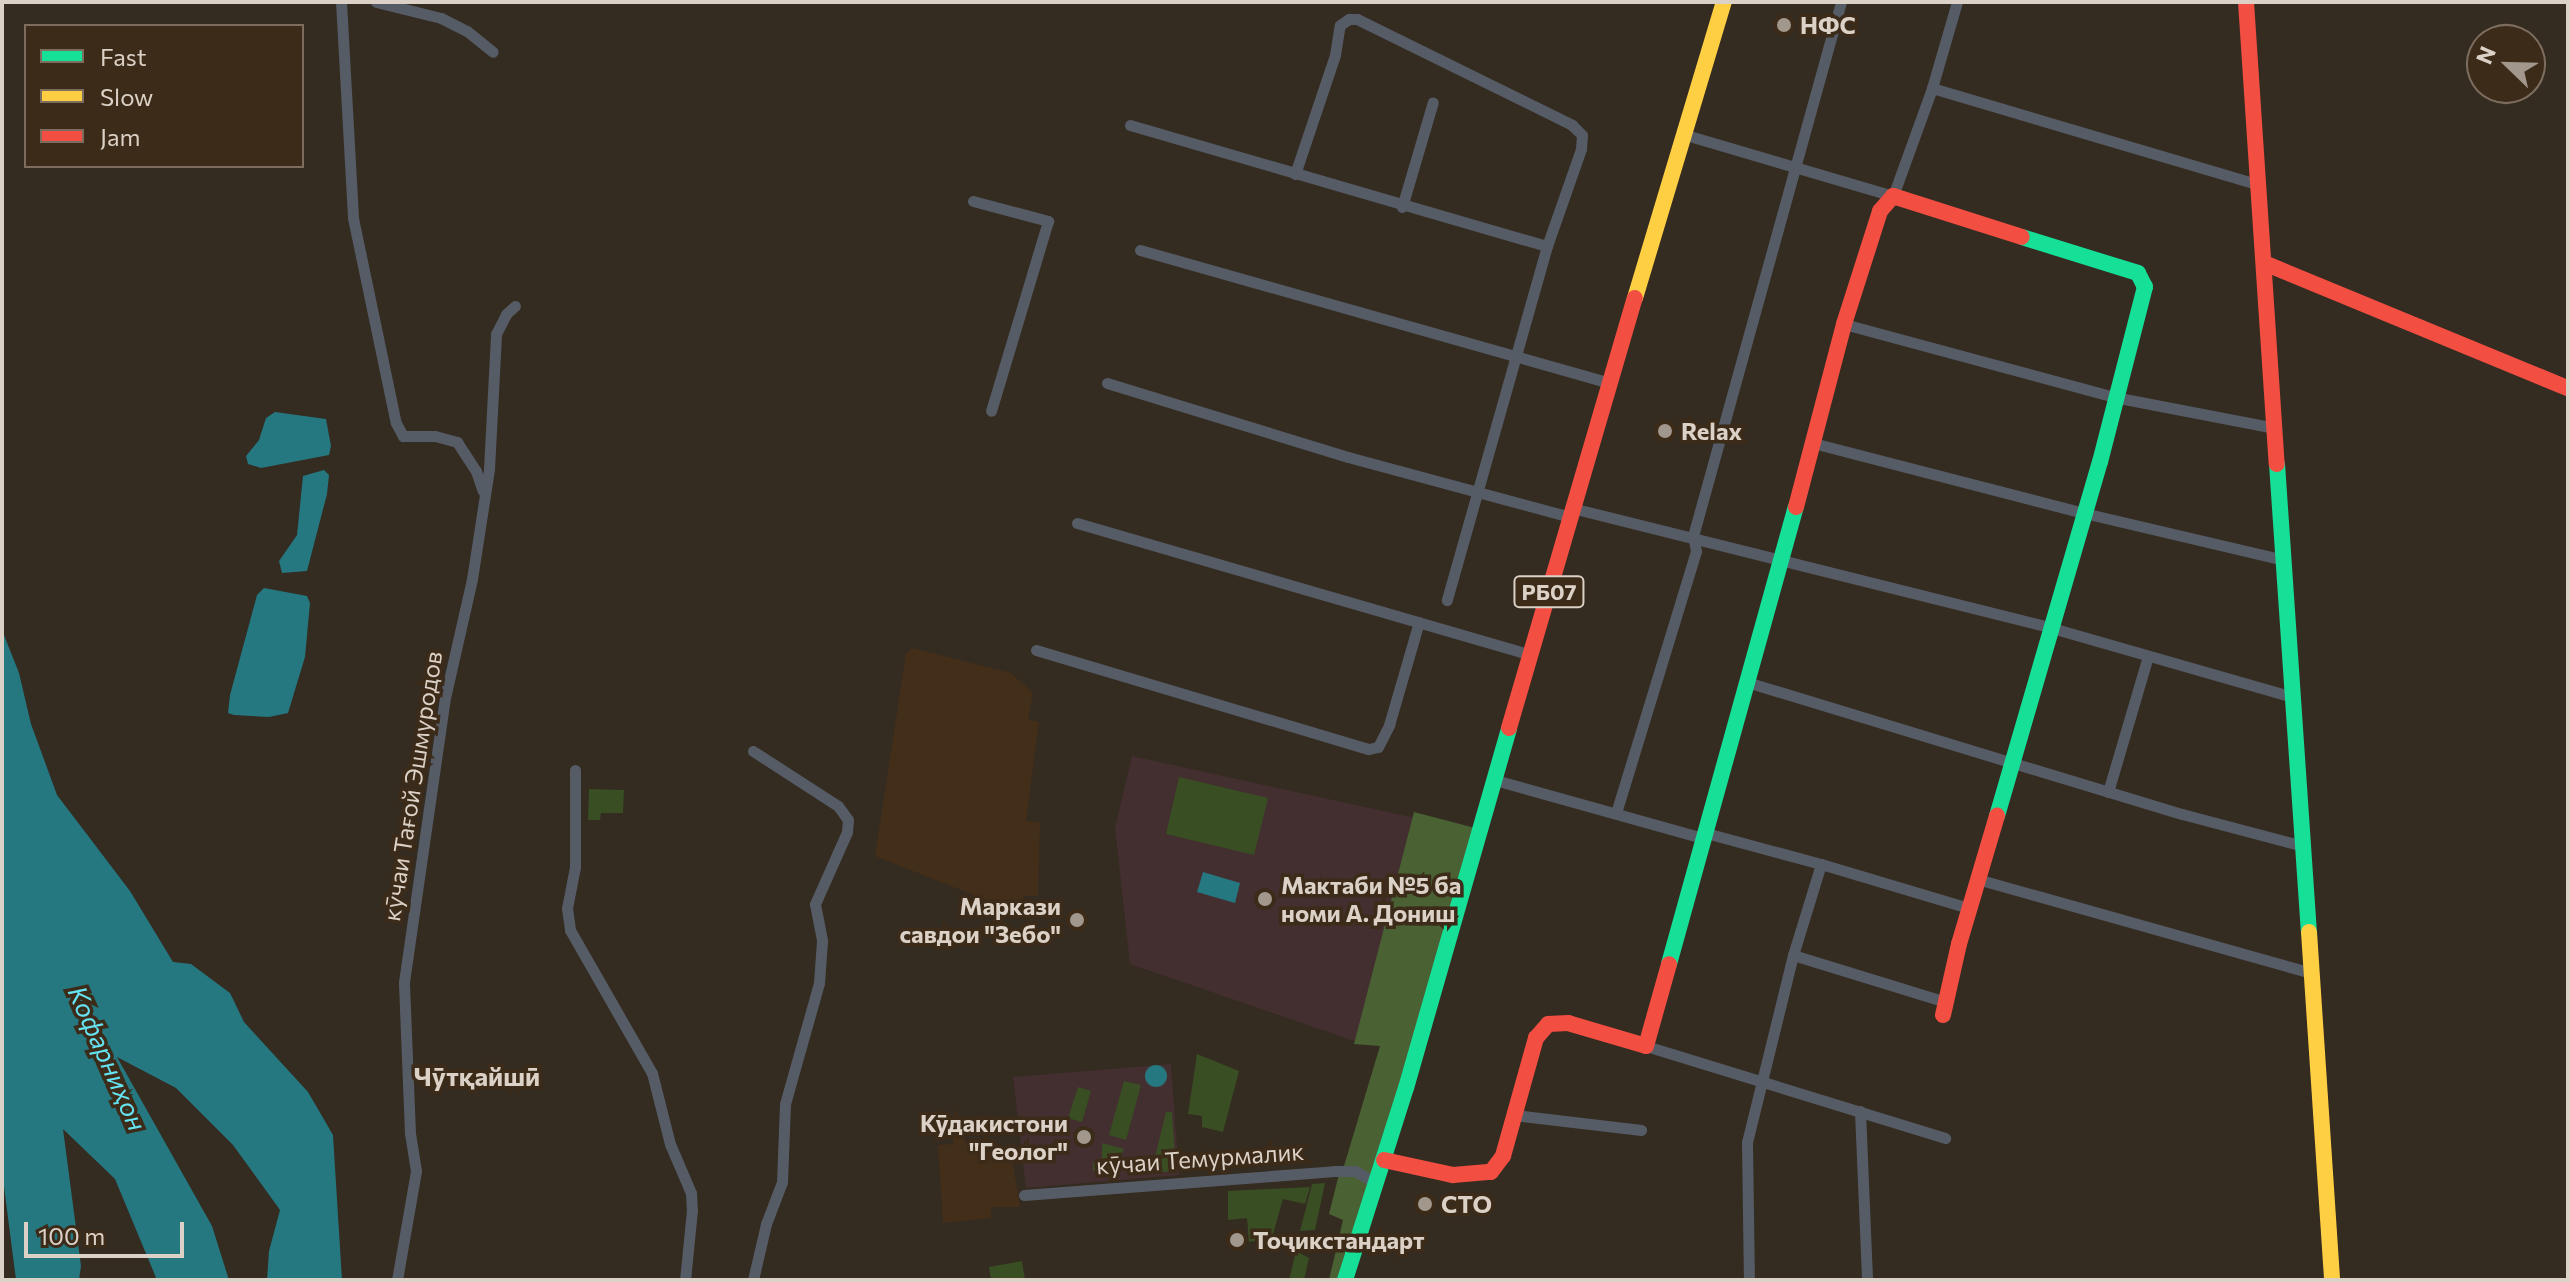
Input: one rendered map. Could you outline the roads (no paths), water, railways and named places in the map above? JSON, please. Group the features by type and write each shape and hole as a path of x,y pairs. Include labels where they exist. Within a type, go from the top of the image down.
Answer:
{"main road":[{"name":"РБ07","path":"1345,1280 1384,1160 1571,512 1724,2"},
{"path":"2246,2 2332,1280"},
{"path":"1384,1160 1453,1175 1484,1175 1498,1165 1536,1038 1548,1024 1568,1023 1646,1046 1750,683 1844,324 1880,211 1893,196 2138,273 2145,287 2084,513 1977,879 1945,1008"},
{"path":"2264,263 2568,388"}],"street":[{"path":"341,2 353,218 396,423 403,436 435,436 457,442 476,471 483,493"},
{"path":"376,2 441,18 467,31 493,52"},
{"path":"1616,813 1696,551 1693,536 1841,2"},
{"path":"1686,135 1893,196 1932,88 1957,2"},
{"path":"1295,174 1335,55 1340,25 1349,19 1357,19 1572,125 1582,135 1581,149 1547,246 1447,600"},
{"path":"1932,88 2259,185"},
{"path":"1402,207 1433,102"},
{"path":"1130,125 1402,207 1547,246"},
{"path":"973,201 1048,221 991,411"},
{"path":"1140,250 1610,383"},
{"name":"кӯчаи Тағой Эшмуродов","path":"397,1280 416,1171 407,1075 404,982 445,698 472,579 489,469 496,334 506,314 515,306"},
{"path":"1844,324 2114,397 2275,428"},
{"path":"1107,383 1348,457 1478,492 1693,536 2049,627 2293,697"},
{"path":"1813,443 2084,513 2284,560"},
{"path":"1077,523 1530,655"},
{"path":"1036,650 1369,749 1378,747 1389,725 1419,622"},
{"path":"2108,792 2148,656"},
{"path":"1750,683 2108,792 2303,846"},
{"path":"753,751 838,806 848,820 847,832 815,904 822,941 821,972 785,1104 782,1182 766,1224 753,1280"},
{"path":"575,770 575,867 567,908 570,930 652,1073 670,1144 691,1193 685,1280"},
{"path":"1495,780 1821,864 1969,908"},
{"path":"1749,1280 1745,1164 1761,1080 1793,955 1821,864"},
{"path":"1977,879 2311,973"},
{"path":"1793,955 1945,1008"},
{"path":"1646,1046 1945,1138"},
{"path":"1860,1111 1867,1280"},
{"path":"1514,1115 1641,1130"},
{"name":"кӯчаи Темурмалик","path":"1024,1195 1328,1171 1355,1171 1376,1183"}],"water":[{"path":"275,412 326,419 331,446 329,455 261,468 248,464 246,456 259,440 266,418"},
{"path":"324,470 329,475 327,494 307,571 282,573 279,561 297,535 303,476"},
{"path":"264,588 307,596 310,603 305,657 288,713 269,717 234,715 228,713 230,695 257,595"},
{"name":"Кофарниҳон","path":"2,630 19,673 31,724 57,795 130,891 173,962 191,964 230,993 244,1022 308,1092 333,1135 342,1280 267,1280 269,1251 280,1210 233,1145 176,1088 117,1057 212,1226 229,1280 157,1280 115,1179 63,1129 81,1266 79,1280 16,1280 2,1171"},
{"path":"1203,872 1240,883 1235,903 1197,892"},
{"path":"1156,1065 1164,1068 1167,1076 1164,1084 1156,1087 1148,1084 1145,1076 1148,1068"}],"place":[{"name":"НФС","path":"1784,25"},
{"name":"Relax","path":"1665,431"},
{"name":"Мактаби №5 ба номи А. Дониш","path":"1265,899"},
{"name":"Маркази савдои \"Зебо\"","path":"1077,920"},
{"name":"Кӯдакистони \"Геолог\"","path":"1084,1137"},
{"name":"СТО","path":"1425,1204"},
{"name":"Тоҷикстандарт","path":"1237,1240"}],"district":[{"name":"Чӯтқайшӣ","path":"477,1076"}]}
